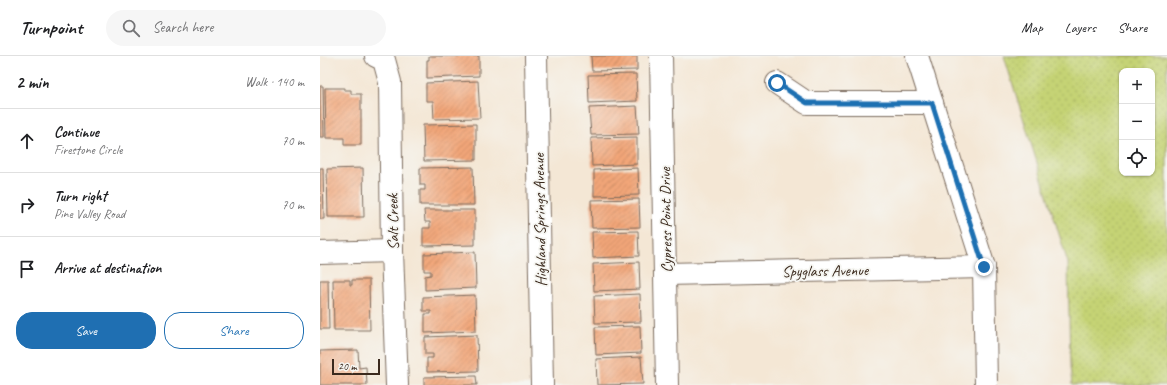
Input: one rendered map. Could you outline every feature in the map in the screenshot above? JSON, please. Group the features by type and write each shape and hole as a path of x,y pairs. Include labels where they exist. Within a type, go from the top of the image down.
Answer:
{"street":[{"name":"Highland Springs Avenue","path":"536,56 542,385"},
{"name":"Cypress Point Drive","path":"661,56 667,385"},
{"path":"917,56 984,267 986,385"},
{"name":"Salt Creek","path":"380,58 390,82 392,251 397,385"},
{"path":"777,83 807,103 932,103"},
{"path":"320,253 392,251"},
{"name":"Spyglass Avenue","path":"666,274 984,267"}],"green space":[{"path":"1004,56 1167,56 1167,385 1072,385 1070,366 1068,263"}],"building":[{"path":"429,56 479,56 479,76 427,78 427,60 429,60"},
{"path":"591,56 637,56 637,70 592,71"},
{"path":"636,74 637,101 589,103 588,75"},
{"path":"478,81 480,118 434,119 433,101 426,101 426,83"},
{"path":"320,86 323,86 324,137 320,137"},
{"path":"325,88 344,88 344,90 351,90 351,94 361,94 361,145 344,145 344,138 326,138"},
{"path":"637,106 639,134 591,135 589,108"},
{"path":"476,124 476,160 424,161 423,125"},
{"path":"637,137 637,164 592,166 591,138"},
{"path":"473,167 474,205 420,205 420,190 425,190 425,185 420,185 420,168"},
{"path":"320,168 323,168 324,219 320,219"},
{"path":"363,168 364,217 328,217 327,169"},
{"path":"638,168 639,195 594,196 594,170"},
{"path":"639,199 640,227 592,228 591,200"},
{"path":"424,210 475,210 475,245 423,246 423,228 430,228 430,222 425,222"},
{"path":"638,231 639,256 593,258 592,232"},
{"path":"475,252 476,288 425,290 425,276 431,275 431,271 424,271 424,254"},
{"path":"639,262 640,289 594,291 593,264"},
{"path":"320,280 328,280 329,329 320,329"},
{"path":"333,280 350,280 350,285 352,285 352,280 369,280 370,330 334,330"},
{"path":"640,294 641,322 595,323 594,296"},
{"path":"475,295 476,331 425,333 425,314 431,314 431,311 423,311 423,297"},
{"path":"640,326 641,353 596,355 595,327"},
{"path":"477,335 478,371 427,372 427,358 433,358 433,354 425,354 425,337"},
{"path":"358,350 359,368 366,367 367,385 320,385 320,351"},
{"path":"641,357 643,384 597,385 596,359"},
{"path":"476,376 477,385 424,385 424,377"}],"route":[{"path":"777,83 807,103 932,103 984,267"}]}
